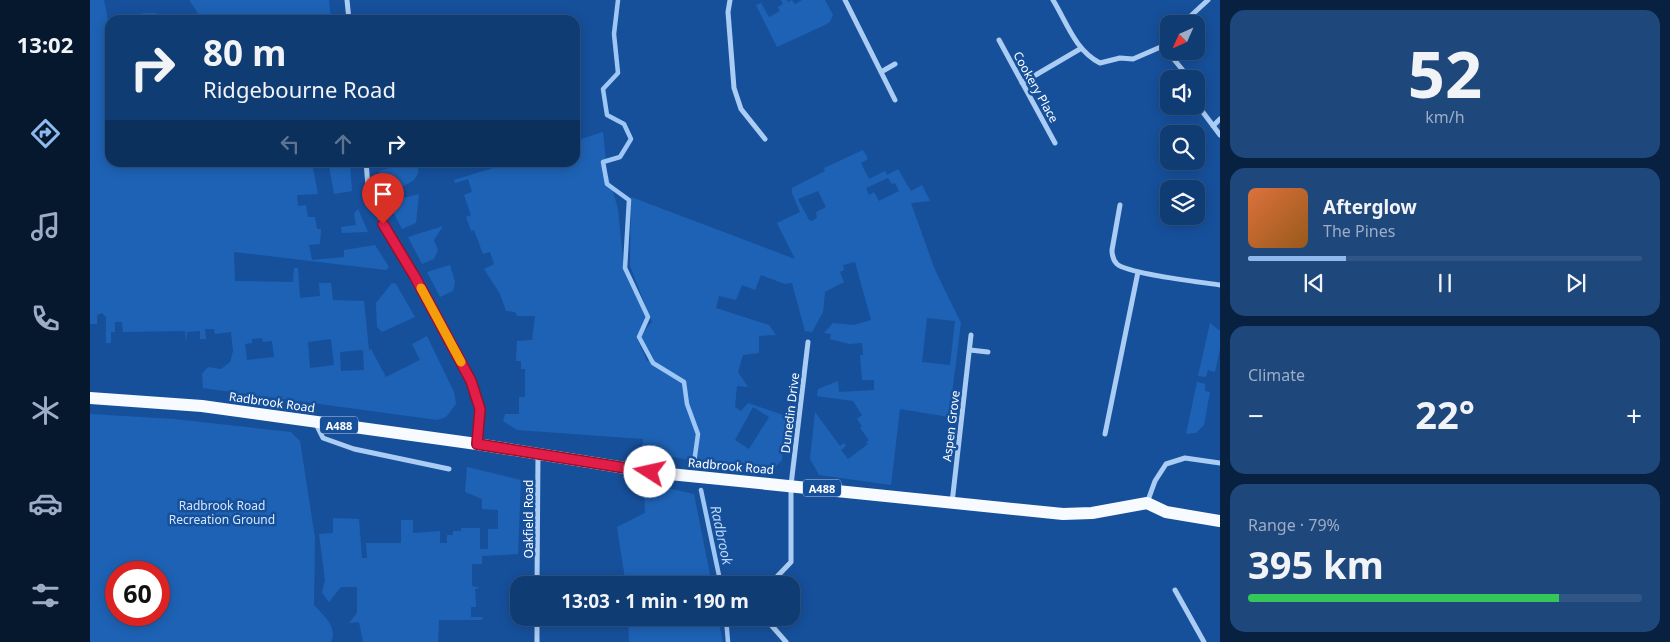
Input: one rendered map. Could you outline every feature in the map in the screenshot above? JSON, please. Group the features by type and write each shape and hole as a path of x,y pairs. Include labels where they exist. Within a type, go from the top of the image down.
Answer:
{"main road":[{"name":"Radbrook Road","path":"90,398 202,406 477,444 650,472 887,495 952,504 1063,514 1092,513 1147,503"},
{"path":"1147,503 1166,512 1220,521"}],"street":[{"path":"347,0 348,15"},
{"path":"730,0 728,12 734,88 741,109 765,139"},
{"path":"845,0 895,100"},
{"path":"1053,0 1080,49 1088,57 1100,63 1120,58 1133,59 1160,47"},
{"path":"1192,15 1208,0"},
{"name":"Cookery Place","path":"999,40 1055,143"},
{"path":"1022,83 1080,49"},
{"path":"1174,60 1183,70"},
{"path":"881,72 895,64"},
{"path":"1205,115 1220,135"},
{"path":"1213,126 1220,119"},
{"path":"366,167 368,186 383,224 415,277 471,381 480,409 477,444"},
{"path":"1120,206 1112,250 1113,258 1124,268 1220,285"},
{"path":"1105,434 1138,272"},
{"name":"Aspen Grove","path":"952,504 971,335"},
{"name":"Dunedin Drive","path":"778,576 791,562 791,485 808,342"},
{"path":"970,350 988,352"},
{"path":"314,422 323,438 346,446 449,469"},
{"name":"Oakfield Road","path":"538,454 538,576"},
{"path":"1147,503 1155,481 1166,464 1185,458 1220,463"},
{"path":"1175,590 1204,642"},
{"path":"537,626 537,642"},
{"path":"772,626 786,642"}],"green space":[{"path":"90,0 104,0 107,15 105,15 105,167 321,167 313,168 318,194 297,195 298,206 306,205 308,217 315,217 317,229 321,229 320,244 309,245 312,260 344,257 344,250 375,245 389,267 386,270 234,252 235,281 293,282 294,268 298,268 300,298 320,296 319,283 331,283 333,300 364,301 369,350 371,349 386,377 420,360 412,344 427,336 454,392 456,404 446,417 437,420 203,388 202,374 208,367 221,369 230,362 233,351 231,332 215,334 214,329 205,329 206,339 200,339 200,331 187,332 186,342 185,331 123,332 122,322 115,322 115,332 111,332 111,343 106,343 106,317 102,313 97,315 97,324 90,324","holes":["262,338 263,342 272,341 274,357 247,360 245,344 252,343 252,339","331,339 334,365 310,368 308,342","363,350 364,370 341,371 340,352"]},
{"path":"189,0 329,0 330,15 195,15 198,13"},
{"path":"781,0 787,0 788,2 792,0 795,4 802,0 825,0 833,15 830,22 825,25 777,47 756,5 761,3 769,17 780,11 778,7 783,4"},
{"path":"143,13 156,13 158,15 140,15"},
{"path":"603,132 607,171 618,209 624,272 646,317 637,339 647,361 654,359 640,336 652,322 630,266 631,197 795,259 777,223 800,212 792,193 792,188 825,171 824,168 863,150 868,159 861,163 869,179 885,171 887,175 898,169 911,191 922,185 930,201 911,203 935,270 961,323 949,417 900,409 891,485 819,475 810,459 815,412 840,446 844,443 846,446 841,450 848,459 868,444 866,442 869,440 860,428 862,426 857,419 862,415 853,401 817,396 818,389 838,381 839,392 874,390 874,380 862,380 860,355 863,355 862,343 849,344 830,339 831,334 824,333 833,323 854,325 871,320 855,262 843,265 844,270 840,272 844,282 825,292 823,312 812,332 805,331 792,283 785,284 761,275 755,290 742,285 736,300 719,296 716,308 769,325 776,335 759,336 759,353 743,355 738,372 748,387 737,386 735,407 741,411 748,403 786,416 782,460 769,473 642,452 643,439 517,430 503,421 505,414 519,414 519,397 525,397 525,369 521,369 521,361 516,361 517,341 532,340 535,316 517,316 515,312 506,311 500,294 484,269 494,264 490,252 483,254 474,230 471,231 466,217 471,215 464,195 472,192 468,179 455,183 454,180 496,167 580,167 580,139","holes":["888,178 892,184 895,183 899,191 879,201 874,192 869,195 866,188","818,191 826,207 816,212 817,218 812,221 809,220 798,199","927,318 955,321 950,365 922,362","753,407 769,417 749,449 735,440"]},
{"path":"329,167 350,167 352,191 334,194"},
{"path":"392,167 418,167 418,170 414,180 403,186 383,192 379,171"},
{"path":"419,194 416,223 402,229 388,202"},
{"path":"358,209 368,232 342,233 341,227 356,225 354,214"},
{"path":"443,226 434,240 438,250 434,259 422,264 408,237"},
{"path":"450,265 455,282 453,291 440,297 427,272"},
{"path":"392,283 396,284 415,317 382,332 377,327 376,303"},
{"path":"1210,323 1220,331 1220,349 1215,372 1208,370 1206,377 1198,376"},
{"path":"1197,382 1205,384 1205,391 1210,392 1204,425 1196,433 1186,434"},
{"name":"Radbrook Road Recreation Ground","path":"90,414 174,419 291,432 300,441 315,538 314,605 329,622 333,631 331,642 90,642"},
{"path":"467,467 521,480 518,554 482,556 482,564 472,564 472,586 480,588 475,589 476,607 471,607 471,617 483,617 482,620 439,620 438,642 363,642 359,622 349,623 357,613 357,587 341,587 329,602 322,593 325,580 319,534 333,533 333,518 359,519 362,558 367,558 366,543 401,543 401,520 413,520 413,533 440,531 440,543 447,543 447,535 453,535 453,531 461,531 461,528 480,528 480,549 488,549 488,529 498,529 498,510 482,509 482,499 465,492"},
{"path":"644,483 694,494 710,576 625,576 617,527 645,513"},
{"path":"628,626 720,626 723,642 629,642"}],"waterway":[{"name":"Radbrook","path":"618,0 614,34 618,73 603,89 607,115 624,124 631,139 620,157 603,162 607,184 629,200 625,268 648,317 639,337 653,363 684,382 687,404 698,434 694,463"},
{"name":"Radbrook","path":"701,490 719,576"},
{"name":"Radbrook","path":"727,626 728,642"}],"slow traffic":[{"path":"421,288 461,362"}],"route":[{"path":"383,224 415,277 471,381 480,409 477,444 650,472"}]}
